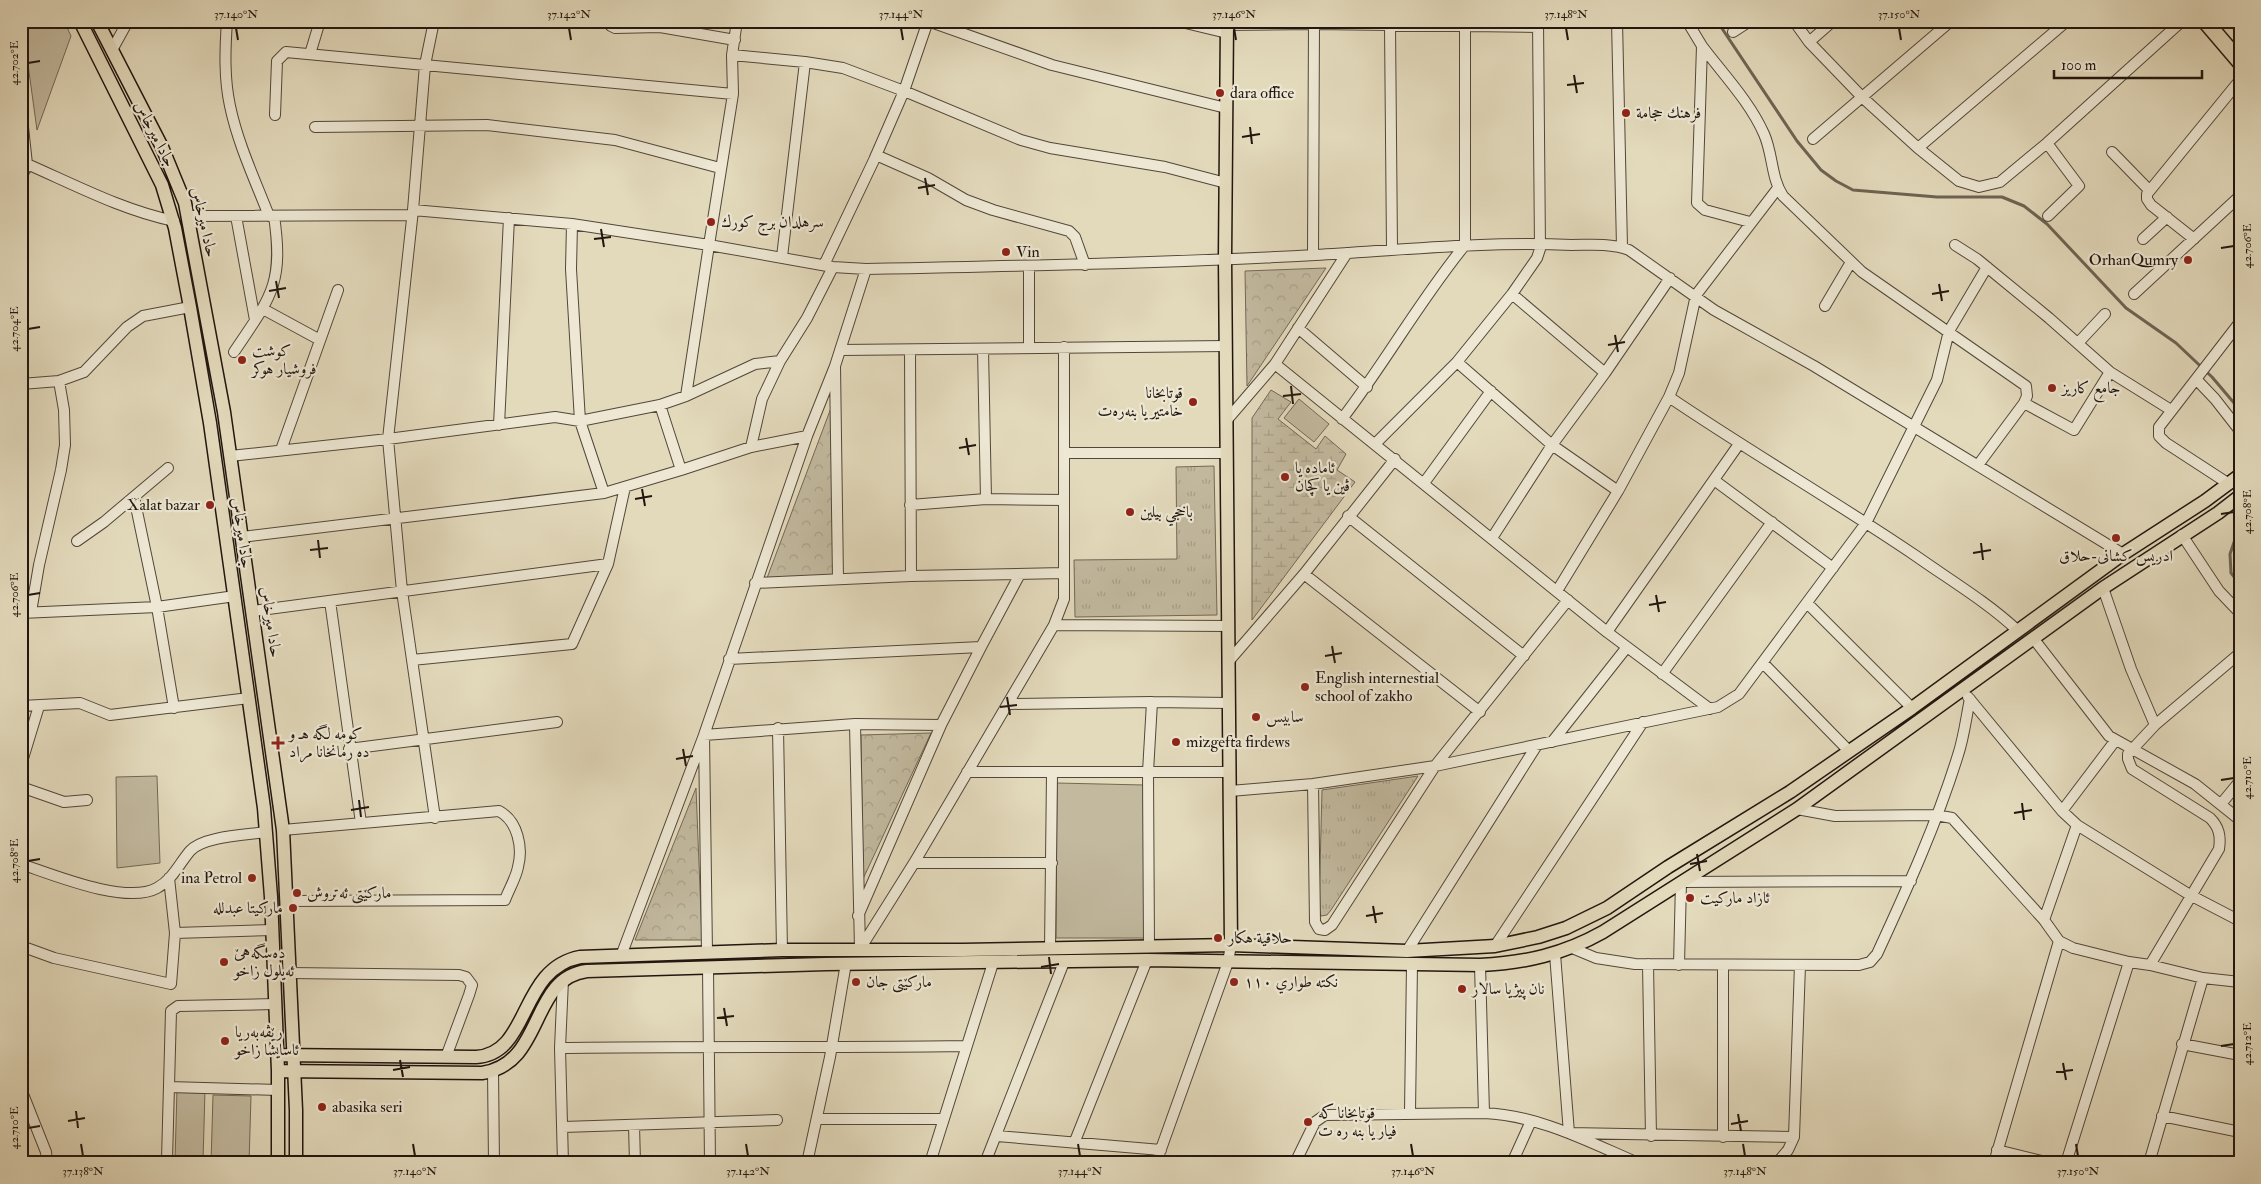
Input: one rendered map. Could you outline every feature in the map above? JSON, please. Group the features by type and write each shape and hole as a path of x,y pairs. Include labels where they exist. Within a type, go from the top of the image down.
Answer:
{"highway":[{"path":"2205,21 2240,62"}],"main road":[{"name":"جادا ميرخاس","path":"80,21 156,172 174,222 210,422 266,832 273,930 278,1071 278,1163"},
{"name":"حادا ميرخاس","path":"97,21 172,168 185,203 230,456 283,830 296,1110 296,1163"},
{"path":"1227,26 1225,258 1231,946"},
{"path":"277,1055 482,1056 500,1049 510,1039 539,984 556,966 580,957 785,950 1231,946 1407,951 1495,946 1524,941 1552,933 1594,915 1820,771 1912,708 2123,554 2205,501 2240,475"},
{"path":"278,1071 482,1073 493,1071 510,1062 520,1051 550,995 563,980 574,974 587,971 846,963 1147,960 1480,965 1518,962 1555,954 1572,948 1603,932 1797,809 1966,695 2033,638 2103,588 2182,534 2218,513 2240,496"},
{"path":"2205,501 2218,513"},
{"path":"1820,771 1832,784"},
{"path":"785,950 791,953 792,960 786,965"},
{"path":"807,964 803,958 808,950"}],"street":[{"path":"112,50 128,21"},
{"path":"227,21 225,54 230,106 238,136 272,216 278,240 278,267 271,293 263,309 234,352"},
{"path":"310,54 320,21"},
{"path":"434,21 425,65 412,213 388,439 402,591 434,818"},
{"path":"611,21 611,26 615,28 660,27 735,40"},
{"path":"686,396 733,94 732,55 737,21"},
{"path":"751,447 762,399 780,361 807,318 904,91 928,21 1052,65 1226,108"},
{"path":"1177,21 1227,26 1314,22 1465,26 1538,24 1540,249 1537,258 1512,294 1457,362 1375,444"},
{"path":"1617,21 1622,247"},
{"path":"1687,21 1702,46 1754,116 1764,134 1771,152 1778,188 1783,196 1851,262 1886,290 2022,382 2028,391 2024,402 1978,465"},
{"path":"1733,32 1750,21"},
{"path":"1794,21 1808,42 1863,98 1918,148 1958,181 1979,187 2000,182 2047,143 2182,21"},
{"path":"1808,42 1833,21"},
{"path":"1813,139 1951,21"},
{"path":"1918,148 2066,21"},
{"path":"1313,255 1314,22"},
{"path":"1390,25 1392,249"},
{"path":"1342,419 1367,387 1449,265 1465,245 1465,26"},
{"path":"1702,46 1697,203 1705,210 1750,222"},
{"path":"275,114 277,61 286,52 733,94"},
{"path":"732,55 805,62 843,68 904,91 1021,140 1050,148 1165,168 1226,183"},
{"path":"782,257 805,62"},
{"path":"2194,239 2148,202 2149,190 2240,80"},
{"path":"21,109 24,162 21,179"},
{"path":"315,127 487,125 615,140 720,168"},
{"path":"2047,143 2080,186 2048,216"},
{"path":"2112,152 2149,190"},
{"path":"876,156 928,178 966,200 993,210 1069,231 1075,237 1085,265"},
{"path":"24,162 115,204 145,215 174,222"},
{"path":"1557,591 1618,491 1669,397 1679,373 1696,296 1750,222 1778,188"},
{"path":"2134,294 2240,196"},
{"path":"188,216 412,213 509,218 572,224 709,244 828,266 866,269 1085,265 1313,255 1465,245 1539,243 1622,247 1670,278 1714,310 1914,425 2123,554"},
{"path":"236,216 255,320"},
{"path":"2143,239 2166,217"},
{"path":"499,425 509,218"},
{"path":"572,224 571,269 580,421 604,493"},
{"path":"1955,245 1987,267 2110,372 2171,410"},
{"path":"1226,421 1275,364 1347,253"},
{"path":"1825,306 1851,262"},
{"path":"1029,266 1029,347"},
{"path":"1230,791 1313,784 1435,766 1710,709 1726,704 1739,694 1866,523 1937,380 1949,331 1987,267"},
{"path":"621,956 704,735 807,436 835,366 866,269"},
{"path":"1492,538 1552,445 1605,373 1670,278"},
{"path":"281,450 338,290"},
{"path":"1512,294 1605,373"},
{"path":"21,384 59,381 84,372 127,328 144,316 190,307"},
{"path":"263,309 320,340"},
{"path":"2078,343 2105,314"},
{"path":"2229,484 2162,440 2158,432 2171,410 2210,360 2236,335 2240,322"},
{"path":"1298,328 1367,387"},
{"path":"840,350 1226,346"},
{"path":"860,949 1009,704 1054,625 1064,599 1064,347"},
{"path":"983,349 986,499"},
{"path":"910,350 911,576"},
{"path":"230,456 388,439 555,417 580,421 660,405 686,396 755,364 780,361"},
{"path":"1457,362 1552,445 1618,491"},
{"path":"1275,364 1607,632 1710,709"},
{"path":"835,366 838,579"},
{"path":"2024,402 2074,430 2110,372"},
{"path":"2196,379 2215,399 2240,431"},
{"path":"59,381 64,410 65,445 39,565 26,612 157,607 235,596"},
{"path":"1424,483 1490,391"},
{"path":"1669,397 1866,523 1988,606 2017,630"},
{"path":"660,405 681,470"},
{"path":"242,537 394,517 604,493 751,447 807,436"},
{"path":"1607,632 1740,444"},
{"path":"1064,454 1226,452"},
{"path":"1228,662 1304,574 1395,459"},
{"path":"77,541 104,522 168,468"},
{"path":"1714,480 1833,568"},
{"path":"412,660 572,644 608,564 625,487"},
{"path":"134,496 157,607 174,708"},
{"path":"910,505 986,499 1064,500"},
{"path":"1348,516 1524,656"},
{"path":"1662,674 1772,522"},
{"path":"2182,534 2219,592 2240,613"},
{"path":"253,611 608,564"},
{"path":"755,583 911,576 1064,573"},
{"path":"858,916 941,725 1020,574"},
{"path":"1304,574 1480,712"},
{"path":"2103,588 2131,669 2155,725"},
{"path":"1313,784 1315,922 1320,929 1325,930 1332,925 1435,766 1568,600"},
{"path":"330,601 349,750 361,823"},
{"path":"1807,603 1912,708"},
{"path":"1054,625 1228,626"},
{"path":"2033,638 2100,726 2115,741 2157,761 2195,784 2240,820"},
{"path":"729,659 981,647"},
{"path":"1552,742 1627,647"},
{"path":"2150,965 2219,849 2220,835 2210,818 2132,769 2128,759 2131,750 2155,725 2240,653"},
{"path":"1762,664 1848,751"},
{"path":"1966,695 2062,811 2077,825 2190,895 2240,921"},
{"path":"1572,948 1609,961 1648,964 1723,966 1859,965 1873,960 1911,881 1959,754 1966,695"},
{"path":"21,706 80,704 110,715 249,698"},
{"path":"1149,947 1148,772 1152,702"},
{"path":"1009,704 1229,703"},
{"path":"21,765 39,706"},
{"path":"349,750 557,722"},
{"path":"1495,946 1643,722"},
{"path":"704,735 778,728 855,724 941,725"},
{"path":"855,724 860,949"},
{"path":"778,728 785,950"},
{"path":"704,735 707,953"},
{"path":"2062,811 2115,741"},
{"path":"1407,951 1537,745"},
{"path":"967,772 1229,772"},
{"path":"1050,949 1052,773"},
{"path":"2221,804 2240,781"},
{"path":"21,787 64,802 88,800"},
{"path":"1797,809 1835,816 1936,815 1952,818 2044,920 2059,941 2073,948 2129,962 2150,965 2203,978 2240,982"},
{"path":"283,830 499,811 507,815 516,830 520,850 518,867 505,900 287,901"},
{"path":"2044,920 2077,825"},
{"path":"21,864 111,892 137,893 157,888 177,872 191,850 204,841 266,832"},
{"path":"914,863 1052,863"},
{"path":"21,946 54,958 171,984 174,934 169,878"},
{"path":"1679,965 1681,882 1911,881"},
{"path":"174,934 273,930"},
{"path":"1994,1163 2059,941"},
{"path":"1156,1163 1228,962 1231,946"},
{"path":"1555,954 1569,1133"},
{"path":"1075,1141 1147,960"},
{"path":"986,1163 1064,962"},
{"path":"2066,1163 2129,962"},
{"path":"807,1163 831,1048 846,963"},
{"path":"930,1163 992,963"},
{"path":"1410,1113 1412,964"},
{"path":"1648,964 1651,1136"},
{"path":"1480,965 1484,1113"},
{"path":"1777,1163 1788,1150 1794,1137 1800,965"},
{"path":"1723,966 1724,1137"},
{"path":"708,967 710,1163"},
{"path":"289,973 458,975 466,977 472,985 446,1056"},
{"path":"2148,1163 2203,978"},
{"path":"563,980 560,1048 563,1163"},
{"path":"168,1160 170,1017 173,1009 178,1006 275,1004"},
{"path":"2182,1044 2240,1055"},
{"path":"560,1048 709,1045 831,1048 966,1046"},
{"path":"493,1071 494,1163"},
{"path":"169,1087 278,1090"},
{"path":"21,1089 46,1152 47,1163"},
{"path":"1295,1163 1313,1126 1321,1117 1329,1115 1410,1113 1484,1113 1508,1114 1569,1133 1638,1163"},
{"path":"2162,1116 2240,1132"},
{"path":"816,1119 943,1119"},
{"path":"563,1127 777,1120"},
{"path":"1512,1163 1531,1121"},
{"path":"634,1125 634,1163"},
{"path":"1569,1133 1651,1136 1794,1137"},
{"path":"997,1136 1075,1141 1161,1150"},
{"path":"1997,1150 2050,1163"}],"green space":[{"path":"22,21 64,21 71,36 37,130"},
{"path":"1326,268 1247,386 1245,271"},
{"path":"1271,390 1291,402 1278,419 1316,449 1325,436 1346,454 1337,470 1355,482 1252,620 1252,418"},
{"path":"1299,399 1329,424 1314,442 1284,418"},
{"path":"831,408 833,576 767,578"},
{"path":"1214,466 1217,615 1075,617 1074,560 1177,559 1176,467"},
{"path":"931,733 863,879 861,735"},
{"path":"157,776 160,863 117,868 116,777"},
{"path":"1418,776 1331,910 1327,915 1321,916 1319,909 1322,790"},
{"path":"1057,783 1144,785 1145,938 1056,938"},
{"path":"696,788 702,940 635,940"},
{"path":"177,1089 205,1090 203,1161 175,1161"},
{"path":"213,1095 251,1096 249,1163 211,1163"}],"waterway":[{"path":"1717,21 1797,141 1821,170 1853,190 1937,197 2002,197 2024,206 2047,224 2126,308 2176,343 2212,377 2240,410"},
{"path":"2240,525 2230,554 2231,573 2240,584"}],"place":[{"name":"dara office","path":"1220,93"},
{"name":"فرهنك حجامة","path":"1626,113"},
{"name":"سرهلدان برج كورك","path":"711,222"},
{"name":"Vin","path":"1006,252"},
{"name":"OrhanQumry","path":"2188,260"},
{"name":"كوشت فروشيار هوكر","path":"242,360"},
{"name":"جامع كاريز","path":"2052,388"},
{"name":"قوتابخانا خامتیر یا بنەرەت","path":"1193,402"},
{"name":"ئاماده یا ڤین یا کچان","path":"1285,477"},
{"name":"Xalat bazar","path":"210,505"},
{"name":"باخجي بيلين","path":"1130,512"},
{"name":"ادريس كشانى-حلاق","path":"2116,538"},
{"name":"English internestial school of zakho","path":"1305,687"},
{"name":"سابيس","path":"1256,717"},
{"name":"mizgefta firdews","path":"1176,742"},
{"name":"كومه لگه هـ و ده رمانخانا مراد","path":"278,743"},
{"name":"ina Petrol","path":"252,878"},
{"name":"مارکێتی ئەتروش","path":"297,893"},
{"name":"ئازاد ماركيت","path":"1690,898"},
{"name":"ماركيتا عبدلله","path":"293,908"},
{"name":"حلاقية هكار","path":"1218,938"},
{"name":"ده‌سگه‌هێ ئه‌يلول زاخو","path":"224,962"},
{"name":"مارکێتی جان","path":"856,982"},
{"name":"نكته طواري ١١٠","path":"1234,982"},
{"name":"نان پيژيا سالار","path":"1462,989"},
{"name":"رێڤه‌به‌ريا ئاسايشا زاخو","path":"225,1041"},
{"name":"abasika seri","path":"322,1107"},
{"name":"قوتابخانا كه فيار يا بنه ره ت","path":"1308,1122"}]}
